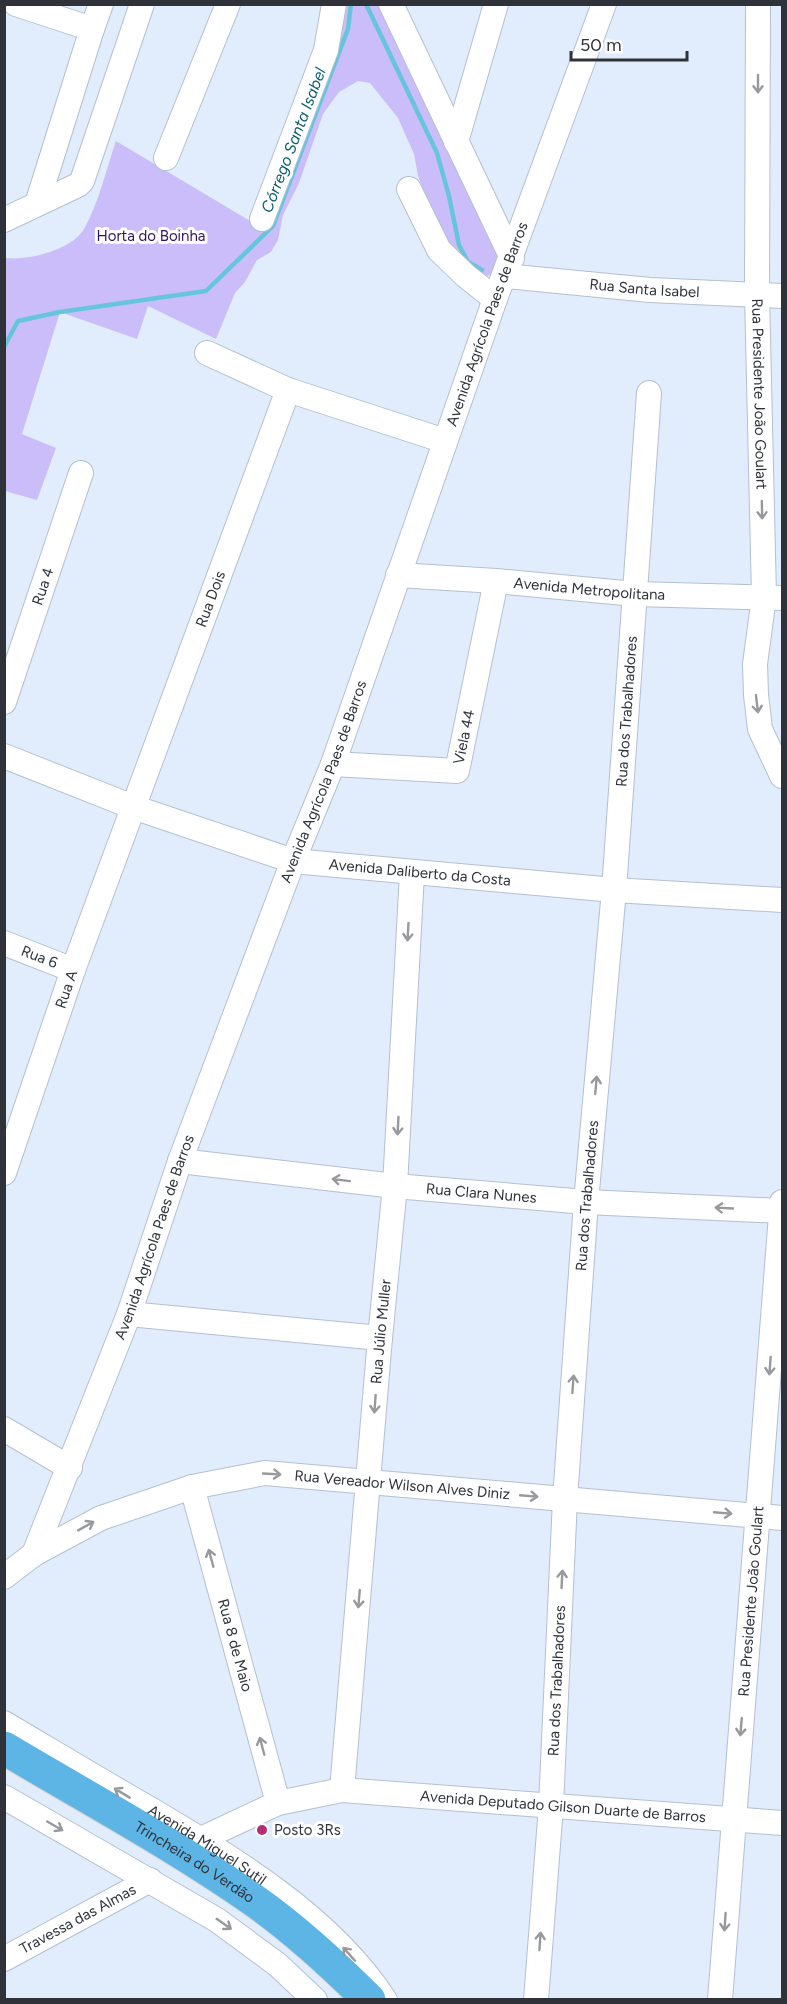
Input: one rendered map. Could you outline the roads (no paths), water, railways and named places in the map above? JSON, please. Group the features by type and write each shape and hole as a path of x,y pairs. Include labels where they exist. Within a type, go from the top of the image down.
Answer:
{"highway":[{"name":"Trincheira do Verdão","path":"4,1748 189,1858 255,1901 298,1934 369,2000"},
{"name":"Trincheira do Verdão","path":"4,1768 248,1916 302,1961 318,1999"}],"street":[{"path":"37,204 101,4"},
{"path":"4,220 82,181 142,4"},
{"path":"166,158 228,4"},
{"path":"262,219 326,50 334,4"},
{"path":"391,4 456,142 509,267"},
{"path":"456,142 496,4"},
{"name":"Avenida Agrícola Paes de Barros","path":"34,1554 70,1468 129,1314 180,1161 293,861 333,764 495,299 509,267 604,4"},
{"name":"Rua Presidente João Goulart","path":"758,4 758,294 773,598 755,664 756,695 760,729 783,776"},
{"path":"26,6 56,11 92,29"},
{"path":"409,189 439,250 495,299"},
{"name":"Rua Santa Isabel","path":"509,267 650,290 783,296"},
{"path":"207,353 288,390 446,441"},
{"name":"Rua Dois","path":"133,807 288,390"},
{"name":"Rua dos Trabalhadores","path":"536,2000 551,1806 565,1499 586,1202 614,890 649,393"},
{"name":"Rua 4","path":"4,702 81,473"},
{"name":"Avenida Metropolitana","path":"398,575 496,581 635,594 773,598"},
{"name":"Viela 44","path":"333,764 457,771 496,581"},
{"name":"Avenida Daliberto da Costa","path":"4,756 133,807 293,861 614,890 783,900"},
{"name":"Rua A","path":"4,1173 13,1120 73,970 133,807"},
{"name":"Rua Júlio Muller","path":"342,1790 395,1186 412,873"},
{"name":"Rua 6","path":"4,943 73,970"},
{"name":"Rua Clara Nunes","path":"180,1161 395,1186 586,1202 782,1211"},
{"name":"Rua Presidente João Goulart","path":"720,2000 732,1819 771,1517 783,1202"},
{"path":"129,1314 380,1338"},
{"path":"4,1429 70,1468"},
{"name":"Rua Vereador Wilson Alves Diniz","path":"4,1577 34,1554 101,1518 192,1487 265,1473 771,1517"},
{"name":"Rua 8 de Maio","path":"192,1487 278,1803"},
{"name":"Avenida Miguel Sutil","path":"4,1723 201,1839 313,1918 347,1950 385,2000"},
{"name":"Avenida Deputado Gilson Duarte de Barros","path":"201,1839 278,1803 342,1790 783,1823"},
{"path":"4,1797 217,1920 251,1944 318,1999"},
{"path":"224,1854 229,1826"},
{"name":"Travessa das Almas","path":"4,1959 150,1880"}],"waterway":[{"name":"Córrego Santa Isabel","path":"4,347 18,321 60,312 206,291 273,226 348,29 351,4"},
{"name":"Córrego Santa Isabel","path":"366,4 437,153 459,245 468,262 482,270"}],"place":[{"name":"Posto 3Rs","path":"262,1830"}],"park label":[{"name":"Horta do Boinha","path":"151,236"}]}
